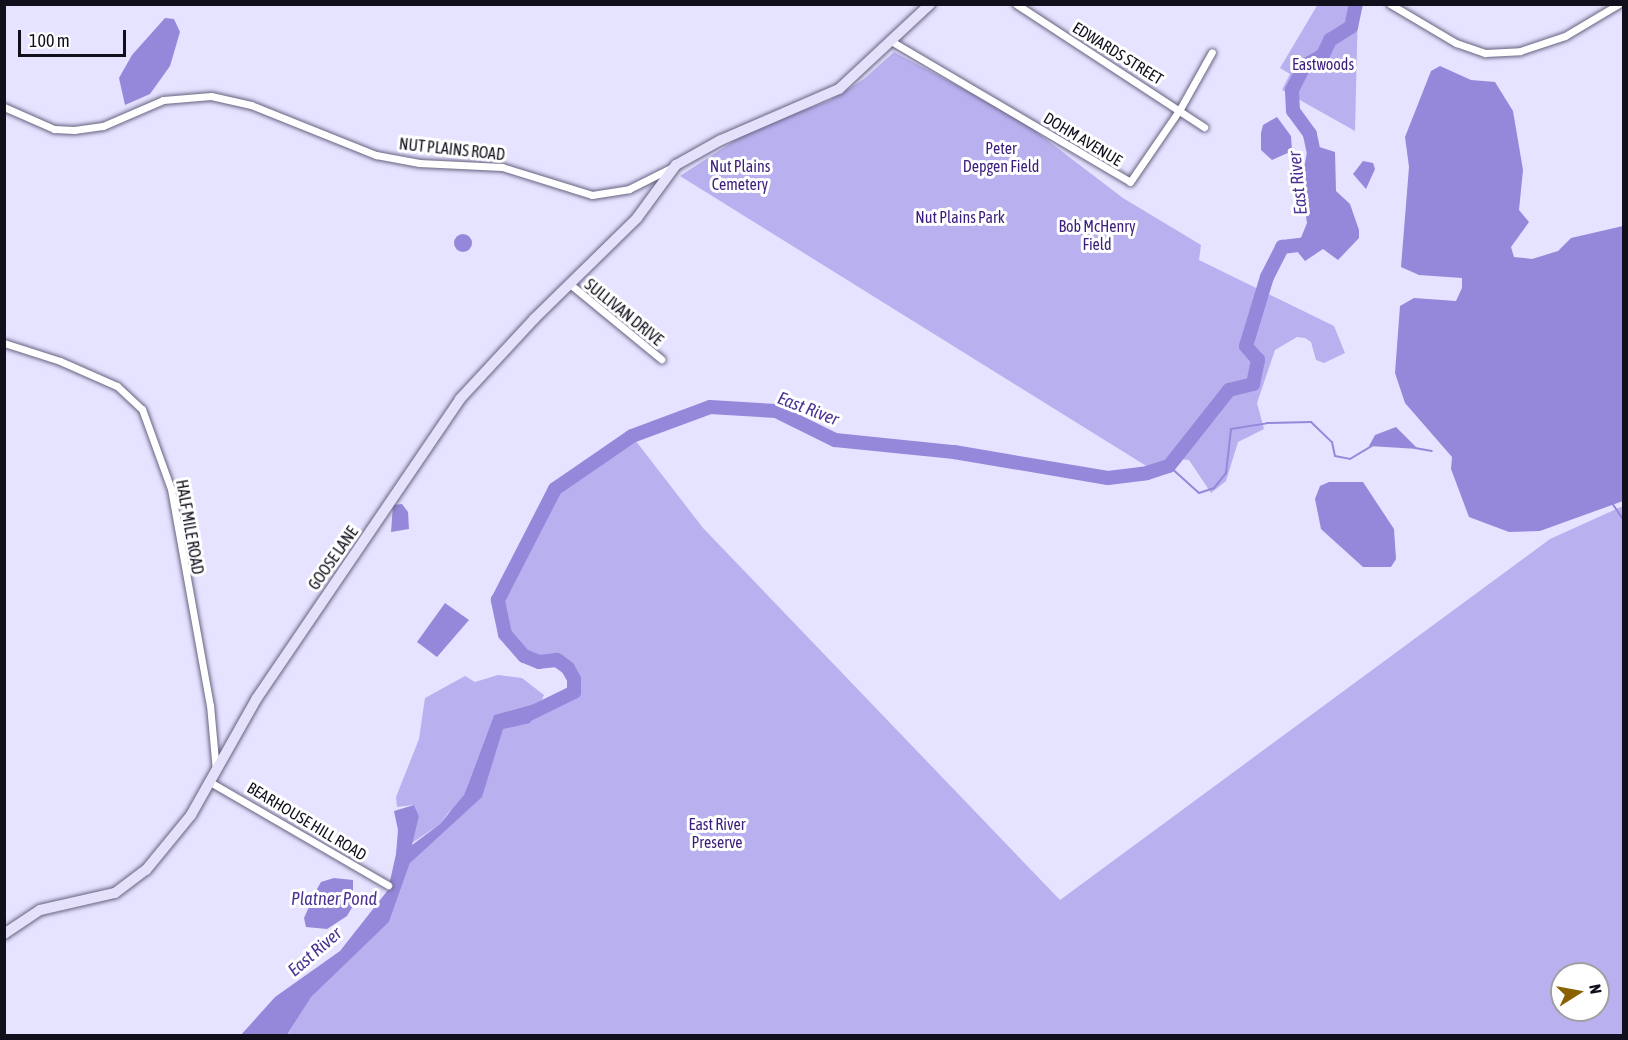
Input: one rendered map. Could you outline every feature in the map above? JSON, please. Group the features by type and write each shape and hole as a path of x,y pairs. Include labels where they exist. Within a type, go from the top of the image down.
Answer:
{"street":[{"name":"NUT PLAINS ROAD","path":"4,107 54,129 74,130 103,126 163,100 211,96 251,105 376,155 419,163 502,167 592,195 629,189 721,140 839,89 930,4"},
{"name":"EDWARDS STREET","path":"1016,4 1180,109 1204,127"},
{"path":"1389,4 1456,43 1485,53 1520,51 1565,36 1619,4 1623,8"},
{"name":"DOHM AVENUE","path":"891,40 1130,182 1180,109 1212,52"},
{"name":"GOOSE LANE","path":"4,934 40,910 115,893 132,884 171,841 210,782 305,624 460,399 649,204 676,165"},
{"name":"SULLIVAN DRIVE","path":"571,285 661,359"},
{"name":"HALF MILE ROAD","path":"4,343 60,361 117,386 141,409 171,489 210,705 216,771"},
{"name":"BEARHOUSE HILL ROAD","path":"210,782 388,885"}],"green space":[{"name":"Eastwoods","path":"1318,4 1358,5 1355,131 1282,90 1290,74 1280,68"},
{"name":"Nut Plains Park","path":"894,52 1018,118 1123,198 1201,245 1199,260 1334,326 1345,353 1324,363 1316,360 1311,342 1305,338 1297,337 1275,350 1257,403 1264,429 1238,442 1226,481 1211,493 1189,460 1180,459 1156,472 680,176 754,128 829,101 864,79"},
{"name":"East River Preserve","path":"632,436 703,528 1060,900 1550,539 1623,506 1623,1035 287,1036 310,997 389,922 410,863 409,853 440,829 451,809 440,824 409,845 419,816 414,805 397,807 396,797 419,739 425,698 465,676 475,682 498,675 522,678 544,695 541,702 494,715 465,792 499,725 522,712 538,711 574,692 574,679 568,668 557,660 539,662 524,656 505,634 498,600 555,489"}],"water":[{"path":"165,18 174,19 180,32 170,66 150,94 125,105 119,78 132,55"},
{"path":"1440,66 1471,80 1495,82 1513,111 1523,170 1519,210 1529,222 1511,247 1514,257 1532,259 1558,251 1571,238 1623,226 1623,501 1540,531 1509,532 1469,517 1451,469 1452,457 1405,403 1395,373 1400,306 1414,298 1456,301 1462,288 1462,278 1419,275 1401,267 1409,167 1405,137 1431,71"},
{"path":"1277,117 1291,136 1292,151 1272,160 1261,150 1261,133 1263,125"},
{"path":"1313,145 1335,152 1336,191 1350,204 1359,230 1359,238 1338,260 1323,249 1305,261 1296,250 1307,223 1301,185 1307,152"},
{"path":"1363,161 1373,163 1375,169 1366,189 1353,174"},
{"path":"459,234 467,234 472,239 470,250 459,252 454,247 454,239"},
{"path":"1396,427 1418,449 1369,446 1375,435"},
{"path":"1329,482 1363,482 1394,529 1396,559 1391,567 1363,567 1321,529 1315,499 1320,486"},
{"path":"402,504 408,512 409,529 391,532 393,505"},
{"path":"445,603 469,620 437,657 417,642"},
{"path":"541,702 530,723 503,729 482,797 410,863 389,922 311,997 287,1035 240,1036 275,997 340,951 388,890 396,854 398,830 394,811 414,805 419,816 412,845 440,824 464,795 494,715"},
{"name":"Platner Pond","path":"334,878 353,880 353,906 347,916 327,929 306,927 304,918 321,882"}],"waterway":[{"name":"East River","path":"1316,163 1310,134 1293,111 1292,90 1304,66 1323,55 1330,40 1351,27 1356,4"},
{"name":"East River","path":"523,717 574,692 574,679 568,668 557,660 539,662 524,656 505,634 498,600 555,489 632,436 710,407 776,411 835,440 954,452 1108,478 1147,473 1169,466 1229,390 1253,384 1258,360 1246,346 1267,277 1282,247 1306,244 1310,238"},
{"path":"1169,466 1199,493 1214,488 1226,473 1231,429 1267,423 1311,422 1332,442 1335,456 1350,459 1372,446"},
{"path":"1415,448 1432,451"},
{"path":"1612,503 1624,521"}],"park label":[{"name":"Peter Depgen Field","path":"1001,157"},
{"name":"Nut Plains Cemetery","path":"740,175"},
{"name":"Bob McHenry Field","path":"1097,235"}]}
